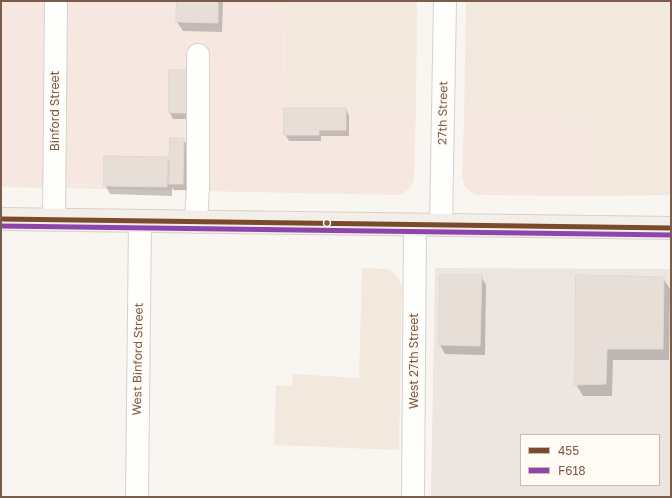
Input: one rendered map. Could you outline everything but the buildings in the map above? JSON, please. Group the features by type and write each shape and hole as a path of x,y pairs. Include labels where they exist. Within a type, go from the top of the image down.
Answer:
{"main road":[{"path":"1,220 671,228"}],"street":[{"name":"Binford Street","path":"54,220 56,1"},
{"name":"27th Street","path":"441,225 445,1"},
{"path":"196,222 198,188 198,55"},
{"name":"West Binford Street","path":"137,497 140,221"},
{"name":"West 27th Street","path":"413,497 415,225"}],"shaded area":[{"path":"1,1 285,1 284,107 416,109 413,182 409,189 396,195 1,187"},
{"path":"285,1 417,1 416,109 284,108"},
{"path":"466,1 671,1 671,195 589,196 590,120 464,119"},
{"path":"464,119 591,120 589,196 474,194 465,187 462,176"},
{"path":"362,268 390,270 398,278 402,286 399,450 274,445 276,385 292,386 293,374 359,378"},
{"path":"435,268 671,269 671,497 431,497"}],"transit line":[{"name":"455","path":"1,219 671,228"},
{"name":"F618","path":"1,226 671,235"}]}
